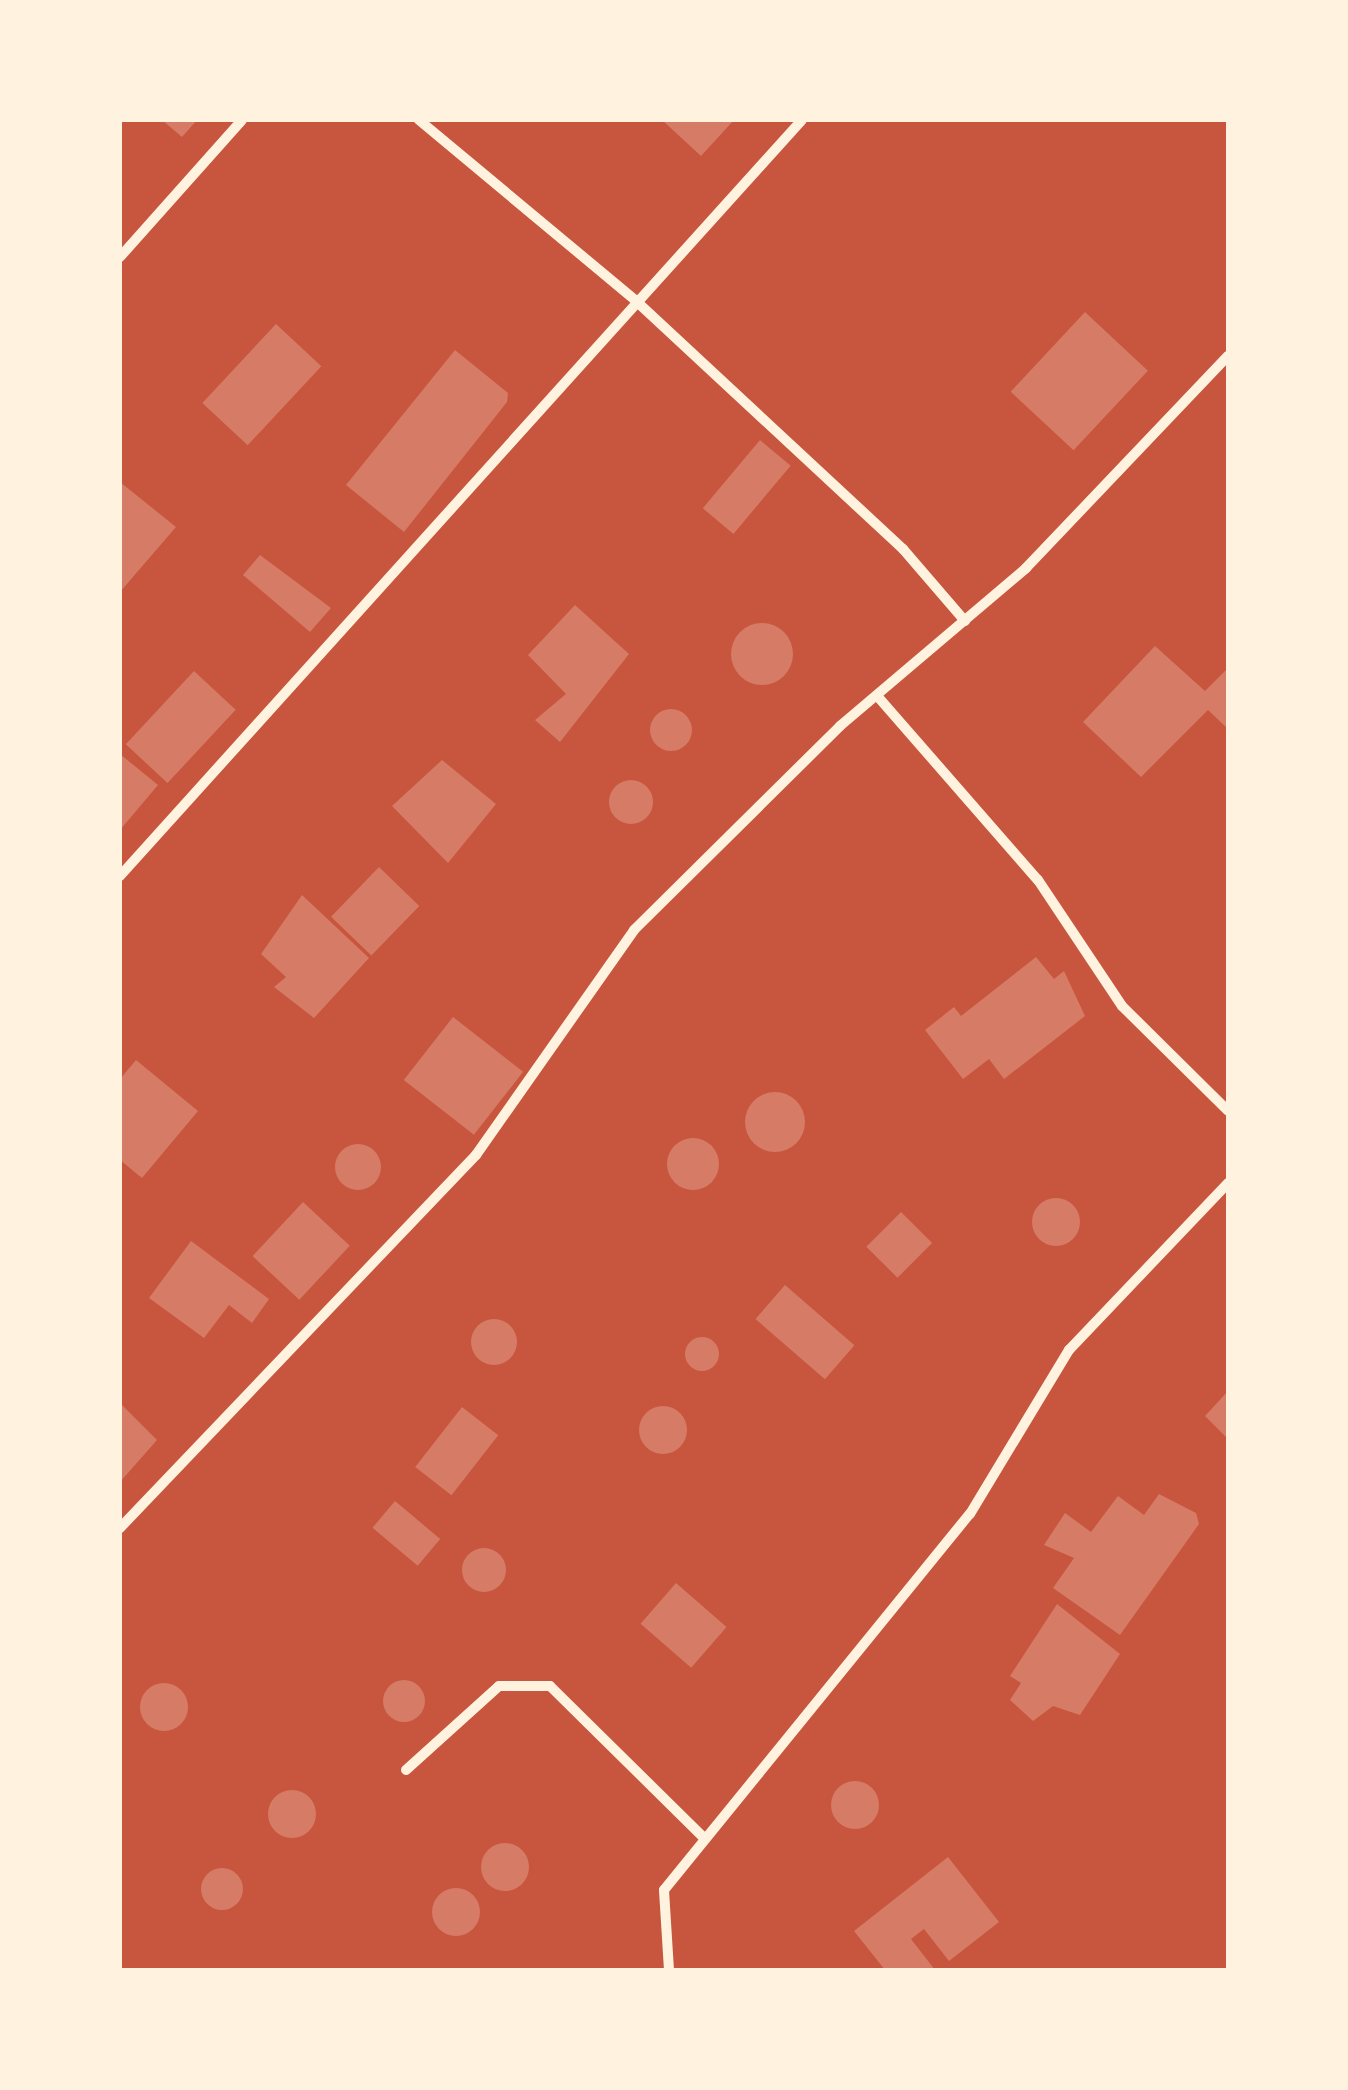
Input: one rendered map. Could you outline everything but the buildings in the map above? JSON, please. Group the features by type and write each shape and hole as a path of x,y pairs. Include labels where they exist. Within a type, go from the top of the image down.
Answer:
{"street":[{"path":"120,257 242,120"},
{"path":"420,120 635,300 903,549 965,620"},
{"path":"120,876 635,300 802,120"},
{"path":"120,1528 476,1155 634,930 965,620 1228,356"},
{"path":"879,698 1038,880 1122,1006 1228,1112"},
{"path":"669,1970 664,1890 970,1514 1070,1350 1228,1184"},
{"path":"406,1770 499,1686 550,1686 706,1839"}]}
